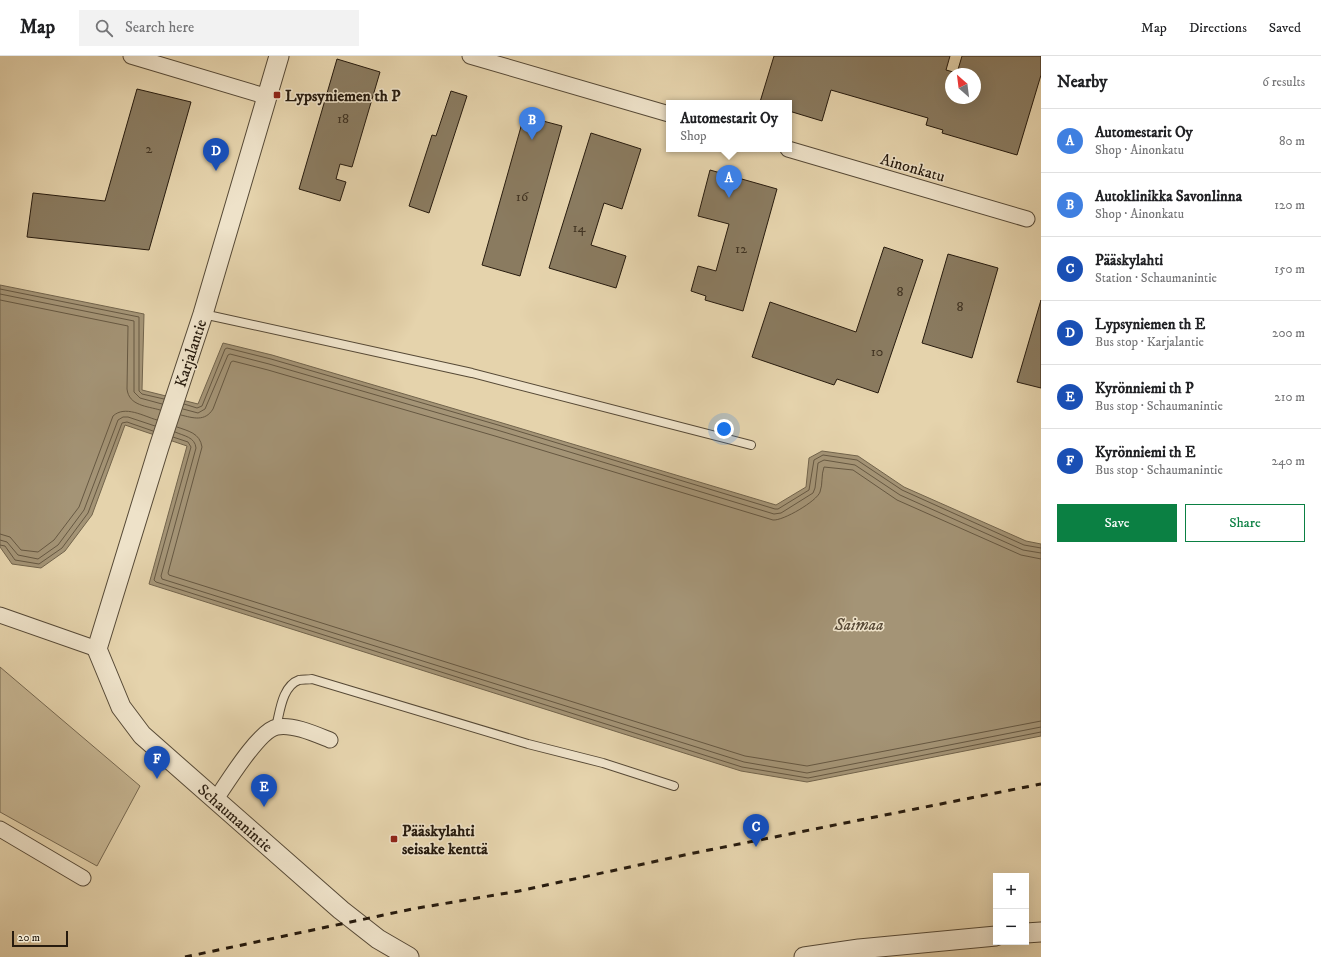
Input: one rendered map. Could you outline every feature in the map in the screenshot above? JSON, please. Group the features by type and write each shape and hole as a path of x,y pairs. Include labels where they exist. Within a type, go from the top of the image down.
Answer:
{"street":[{"path":"131,56 268,97"},
{"name":"Karjalantie","path":"97,650 159,447 203,314 280,56"},
{"path":"470,56 666,113"},
{"name":"Ainonkatu","path":"792,150 1027,219"},
{"path":"0,615 97,650"},
{"name":"Schaumanintie","path":"97,650 121,707 142,735 341,910 378,939 408,957"},
{"path":"216,799 258,740 268,731 276,727 299,729 330,740"},
{"path":"0,829 83,878"},
{"path":"1029,934 1041,932"},
{"path":"804,957 859,949 993,936"}],"lane":[{"path":"203,314 472,373 752,445"},
{"path":"276,727 281,705 291,685 299,680 312,679 521,742 602,763 674,786"}],"shaded area":[{"path":"0,667 140,786 97,866 0,812"}],"water":[{"name":"Saimaa","path":"0,285 144,314 142,390 198,404 223,343 272,355 776,505 806,487 809,458 822,451 858,456 904,487 1026,541 1041,544 1041,736 807,782 741,771 149,584 187,446 125,425 92,515 65,551 41,568 12,564 0,547"}],"building":[{"path":"774,56 950,56 947,68 945,68 945,104 981,104 981,68 958,68 962,56 1041,56 1041,75 1017,155 942,133 943,130 926,125 928,118 831,90 822,121 792,112 792,100 761,100"},
{"path":"337,59 380,72 352,167 340,164 336,179 346,182 340,201 299,189"},
{"path":"137,89 191,102 149,250 27,237 33,193 105,201"},
{"path":"451,91 467,96 429,213 409,206 432,135 436,136"},
{"path":"524,116 562,126 520,276 482,265"},
{"path":"591,133 641,149 622,209 604,203 591,245 626,256 616,288 549,268"},
{"path":"710,170 777,189 743,311 705,300 706,296 691,291 698,266 716,271 729,224 698,216"},
{"path":"884,247 923,260 878,393 837,379 834,385 752,357 770,302 856,332"},
{"path":"948,254 998,268 972,358 922,343"},
{"path":"1041,300 1041,388 1017,382"}],"railway":[{"path":"185,957 412,909 519,891 694,853 1041,784"}],"place":[{"name":"Lypsyniemen th P","path":"277,95"},
{"name":"Autoklinikka Savonlinna","path":"532,140"},
{"name":"Lypsyniemen th E","path":"216,171"},
{"name":"Automestarit Oy","path":"729,198"},
{"name":"Kyrönniemi th E","path":"157,779"},
{"name":"Kyrönniemi th P","path":"264,807"},
{"name":"Pääskylahti seisake kenttä","path":"394,839"},
{"name":"Pääskylahti","path":"756,847"}]}
